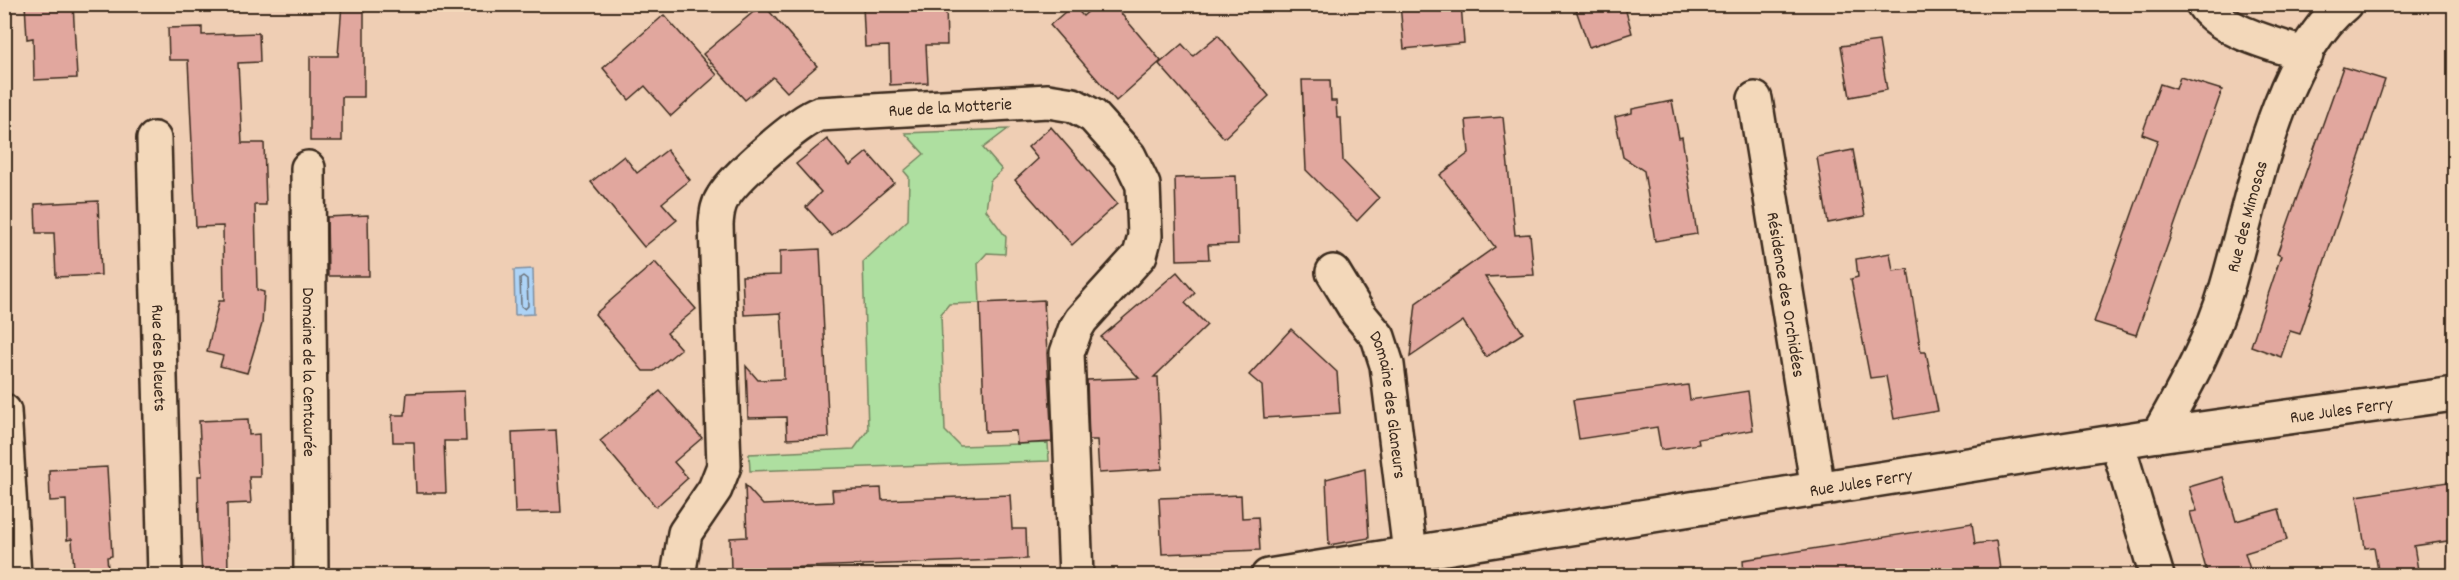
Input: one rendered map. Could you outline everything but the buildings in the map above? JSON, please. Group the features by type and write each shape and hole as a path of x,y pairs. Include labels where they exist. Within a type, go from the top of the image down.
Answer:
{"street":[{"path":"2203,4 2207,11 2228,27 2306,55"},
{"name":"Rue des Mimosas","path":"2158,435 2213,327 2227,287 2239,237 2270,133 2306,55 2320,31 2345,4"},
{"name":"Résidence des Orchidées","path":"1755,99 1818,489"},
{"name":"Rue de la Motterie","path":"678,576 685,533 716,489 724,466 716,224 718,206 729,188 798,125 819,114 1048,101 1073,105 1093,116 1129,156 1139,174 1144,192 1145,236 1140,255 1081,320 1067,353 1076,576"},
{"name":"Rue des Bleuets","path":"154,139 165,576"},
{"name":"Domaine de la Centaurée","path":"308,168 311,576"},
{"name":"Domaine des Glaneurs","path":"1333,272 1358,313 1378,337 1387,365 1410,553"},
{"name":"Rue Jules Ferry","path":"1268,576 2158,435 2454,394"},
{"path":"4,411 14,576"},
{"path":"2117,442 2157,576"}],"green space":[{"path":"1008,129 983,148 1002,170 990,181 986,210 1006,237 1005,254 987,253 978,263 980,303 949,304 941,314 945,431 960,446 1048,443 1049,461 750,471 749,454 854,449 868,430 863,262 908,220 909,177 904,171 924,154 905,133"}],"water":[{"path":"533,269 534,314 515,315 514,270"}]}
